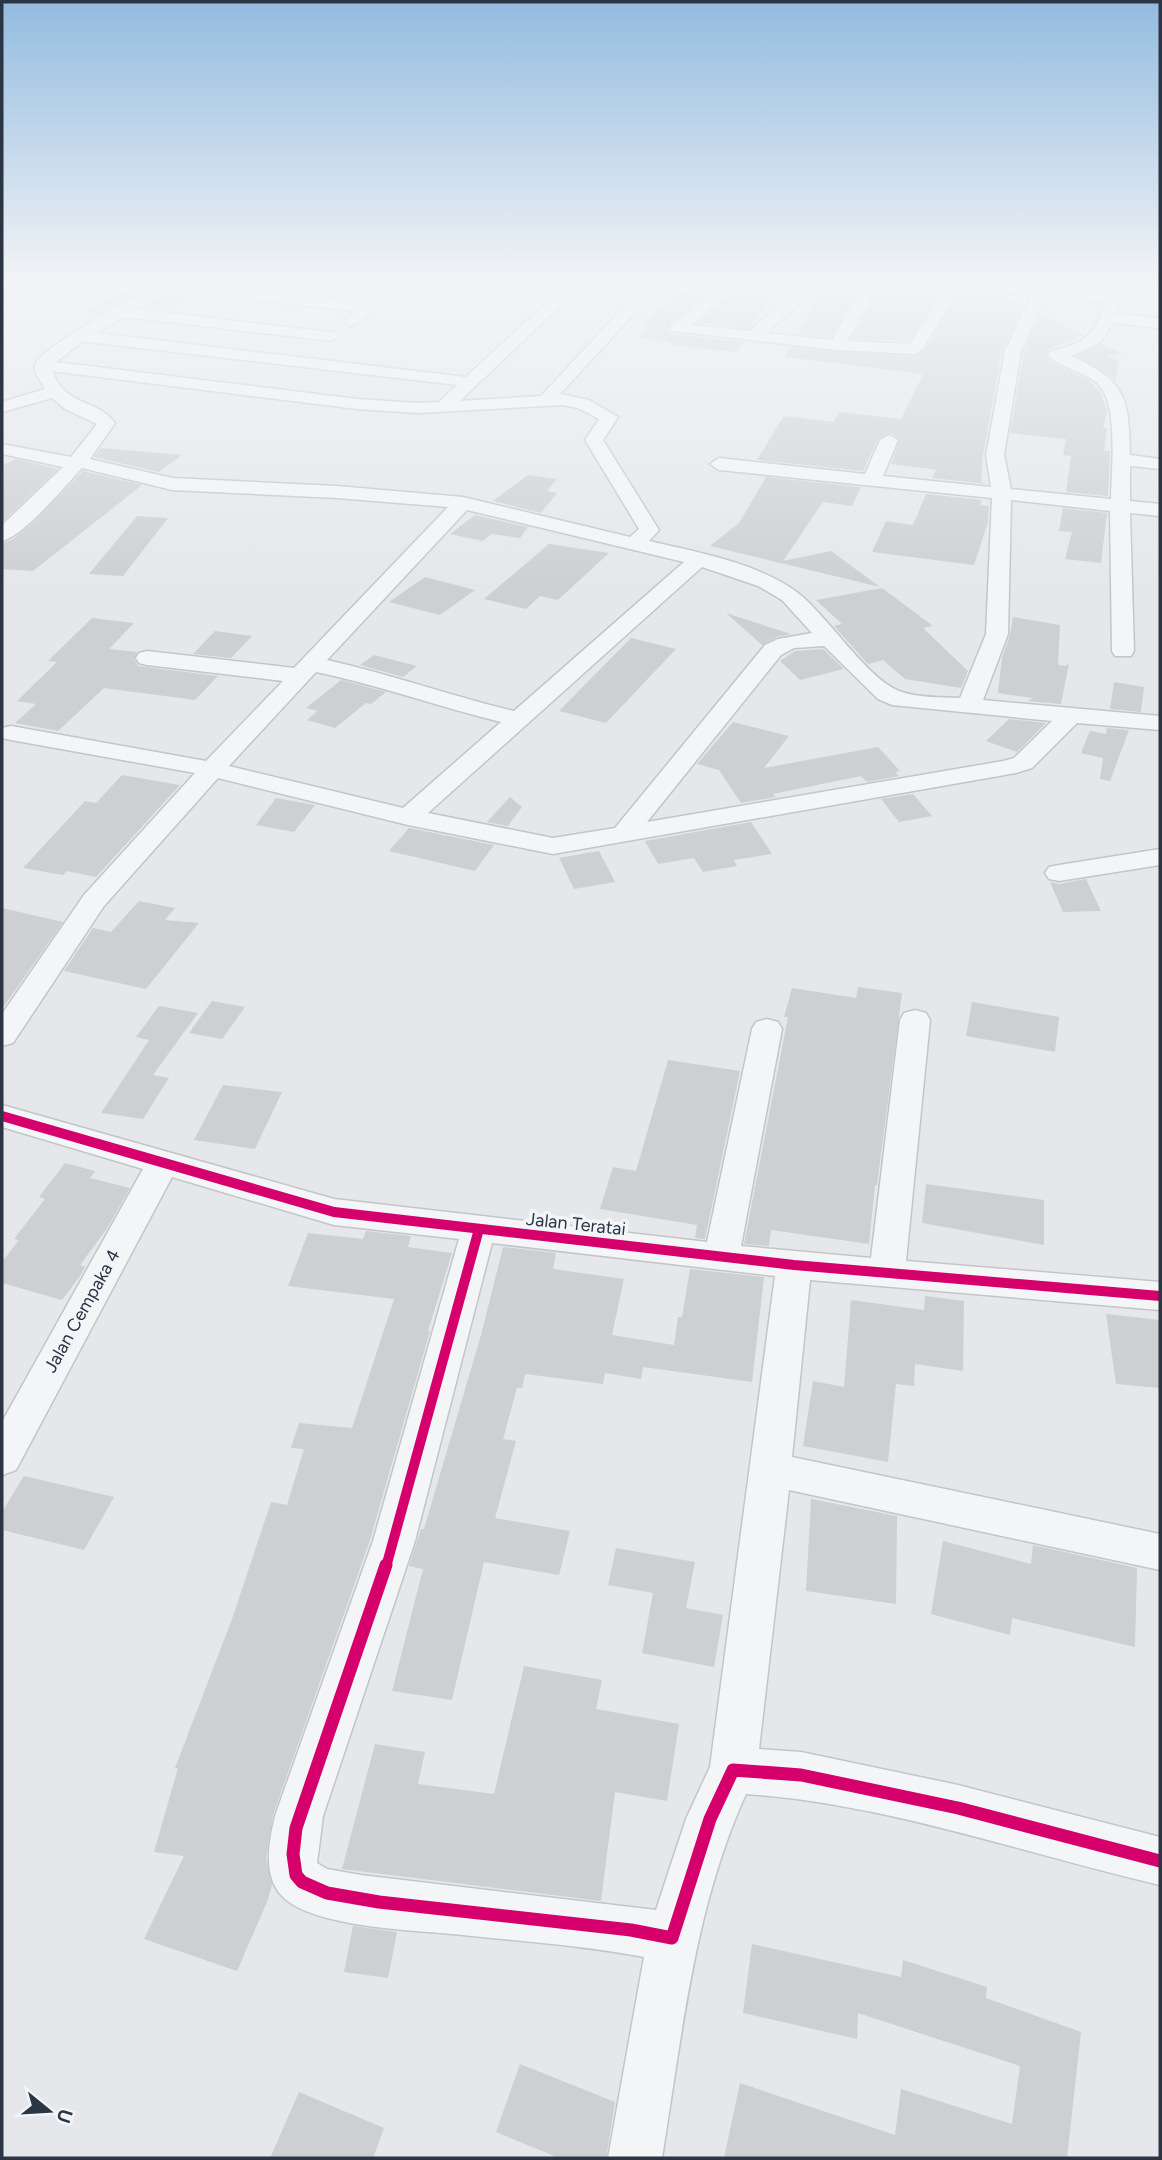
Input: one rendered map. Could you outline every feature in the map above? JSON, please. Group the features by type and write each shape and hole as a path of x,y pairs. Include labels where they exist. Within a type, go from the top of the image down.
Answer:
{"street":[{"path":"2,536 10,520 78,463 104,429 106,423 100,417 68,404 52,386"},
{"path":"210,386 357,404 418,408 562,400"},
{"path":"444,406 466,386"},
{"path":"558,386 549,396 583,404 609,417 594,440 649,530 634,544"},
{"path":"969,706 997,634 1002,580 1002,494 995,455 1007,386"},
{"path":"1109,386 1119,415 1123,650"},
{"path":"2,407 57,391"},
{"path":"872,482 889,440"},
{"path":"2,449 172,484 337,492 463,503 699,559 765,582 789,596 886,694 912,702 1160,723"},
{"path":"1121,460 1160,464"},
{"path":"719,464 1160,510"},
{"path":"2,1036 94,901 212,769 463,503"},
{"path":"408,817 699,559"},
{"path":"624,833 773,650 781,644 791,642 830,639"},
{"path":"147,658 377,678 461,705 519,719"},
{"path":"11,733 212,769 408,817 553,846 1007,768 1023,763 1070,716"},
{"path":"1059,873 1160,858"},
{"path":"887,1273 915,1020"},
{"path":"721,1257 767,1028"},
{"name":"Jalan Teratai","path":"2,1116 334,1212 794,1265 1160,1296"},
{"name":"Jalan Cempaka 4","path":"2,1458 163,1163"},
{"path":"479,1230 445,1342 426,1427 394,1540 358,1655 298,1818 292,1868 301,1882 329,1893 631,1930 672,1938"},
{"path":"635,2158 672,1938 710,1819 733,1770 794,1265"},
{"path":"771,1469 1160,1552"},
{"path":"733,1770 801,1775 958,1808 1160,1861"}],"building":[{"path":"917,386 996,386 983,455 981,482 988,484 932,478 936,470 891,464 900,439 890,433 878,439 863,471 757,460 784,416 834,422 839,412 901,419"},
{"path":"1018,386 1094,386 1101,393 1107,412 1103,428 1107,428 1104,451 1110,451 1108,496 1066,492 1071,456 1063,455 1066,439 1010,433"},
{"path":"101,448 182,455 159,472 94,457"},
{"path":"15,459 58,469 2,522 2,466"},
{"path":"83,471 142,485 33,571 2,569 2,544 13,539 34,522"},
{"path":"528,475 557,479 547,491 557,493 541,513 493,501"},
{"path":"766,477 861,487 852,506 823,502 783,561 831,551 880,587 710,546 739,523"},
{"path":"926,494 982,500 980,505 989,506 988,522 974,565 872,552 886,521 913,525"},
{"path":"1063,508 1107,513 1101,563 1065,559 1072,532 1059,531"},
{"path":"475,515 528,527 520,538 491,534 483,541 450,534"},
{"path":"137,516 168,518 123,576 89,574"},
{"path":"549,544 609,553 558,600 540,596 526,609 484,599"},
{"path":"425,577 475,590 440,615 389,602"},
{"path":"882,588 933,626 923,628 968,671 961,688 905,679 883,660 868,664 834,626 842,624 816,600"},
{"path":"726,613 791,634 777,637 762,645"},
{"path":"1013,617 1060,625 1058,665 1066,666 1069,663 1061,704 1028,701 1032,698 998,693 1002,658"},
{"path":"92,618 134,623 109,649 137,652 134,659 138,666 218,676 195,700 104,688 58,731 15,723 36,704 17,701 57,662 48,661"},
{"path":"215,631 252,636 231,658 193,654"},
{"path":"631,638 676,649 606,723 559,711"},
{"path":"823,649 844,669 800,680 780,661 795,651"},
{"path":"374,655 417,666 403,677 360,665"},
{"path":"341,680 386,692 371,704 366,703 335,728 307,720 318,711 306,708"},
{"path":"1114,682 1144,687 1141,712 1110,709"},
{"path":"1009,719 1046,723 1017,752 986,741"},
{"path":"733,722 789,736 764,768 878,747 900,771 895,772 899,776 867,782 861,776 741,803 719,770 697,764"},
{"path":"1107,728 1129,730 1110,781 1100,779 1103,758 1081,753 1090,731 1106,734"},
{"path":"122,775 180,785 96,877 67,871 63,875 23,868 85,801 96,803"},
{"path":"913,794 932,816 899,822 881,799"},
{"path":"510,797 522,807 508,826 487,822"},
{"path":"276,798 315,805 294,832 256,825"},
{"path":"751,822 772,854 734,860 737,866 703,872 694,858 658,864 645,841"},
{"path":"409,828 494,845 475,871 389,851"},
{"path":"599,851 615,882 574,889 559,858"},
{"path":"1086,879 1101,911 1063,912 1050,882 1059,884"},
{"path":"139,901 175,908 165,920 199,923 146,989 64,971 93,928 111,932"},
{"path":"2,908 63,922 2,1009"},
{"path":"858,987 902,993 869,1244 771,1230 769,1246 744,1244 788,1017 784,1017 792,988 856,998"},
{"path":"212,1001 245,1007 222,1039 189,1033"},
{"path":"972,1002 1059,1017 1055,1052 966,1036"},
{"path":"159,1006 198,1013 153,1075 169,1078 143,1119 101,1113 149,1040 136,1037"},
{"path":"668,1060 740,1071 705,1239 695,1238 697,1225 600,1209 613,1167 636,1171"},
{"path":"223,1085 282,1092 255,1149 194,1140"},
{"path":"65,1163 95,1171 90,1178 130,1188 106,1230 80,1265 85,1267 80,1276 62,1300 2,1283 2,1262 19,1240 14,1239 45,1199 39,1197"},
{"path":"926,1184 1044,1200 1044,1245 922,1223"},
{"path":"366,1231 411,1236 408,1247 452,1253 370,1540 273,1815 266,1858 272,1885 237,1971 144,1939 184,1856 154,1852 178,1768 175,1768 232,1619 271,1502 287,1505 304,1449 291,1448 299,1423 352,1428 394,1299 288,1286 308,1233 363,1239"},
{"path":"503,1247 556,1253 553,1269 624,1279 612,1335 674,1345 690,1269 764,1277 752,1382 643,1367 641,1379 605,1373 603,1384 525,1374 522,1388 517,1388 503,1439 516,1441 495,1518 570,1531 559,1575 484,1562 452,1700 392,1691 423,1569 409,1566 421,1529 424,1529 481,1335"},
{"path":"925,1296 964,1301 963,1371 915,1364 914,1386 896,1384 888,1462 803,1446 813,1381 844,1387 851,1300 924,1310"},
{"path":"1106,1314 1160,1320 1160,1388 1116,1384"},
{"path":"24,1476 114,1497 84,1550 2,1530 2,1512"},
{"path":"811,1499 897,1516 896,1604 806,1591"},
{"path":"943,1541 1031,1564 1033,1545 1137,1568 1135,1647 1012,1618 1010,1635 931,1614"},
{"path":"616,1548 695,1562 686,1608 723,1615 714,1667 642,1653 653,1593 608,1585"},
{"path":"524,1666 602,1680 596,1709 679,1724 667,1801 615,1792 601,1901 342,1869 375,1744 425,1752 418,1784 494,1794"},
{"path":"353,1926 397,1932 388,1978 344,1972"},
{"path":"752,1944 901,1977 903,1960 987,1987 986,1998 1081,2032 1067,2158 724,2158 740,2083 895,2135 901,2089 1012,2124 1020,2066 858,2013 857,2039 743,2013"},
{"path":"520,2064 615,2102 606,2158 559,2158 496,2132"},
{"path":"299,2092 384,2128 373,2158 270,2158"}],"cycle path":[{"path":"2,1116 334,1212 794,1265 1160,1296"},
{"path":"479,1229 394,1541 299,1816 293,1866 302,1882 327,1893 361,1900 631,1930 672,1938 710,1819 733,1770 801,1775 958,1808 1160,1861"}]}
